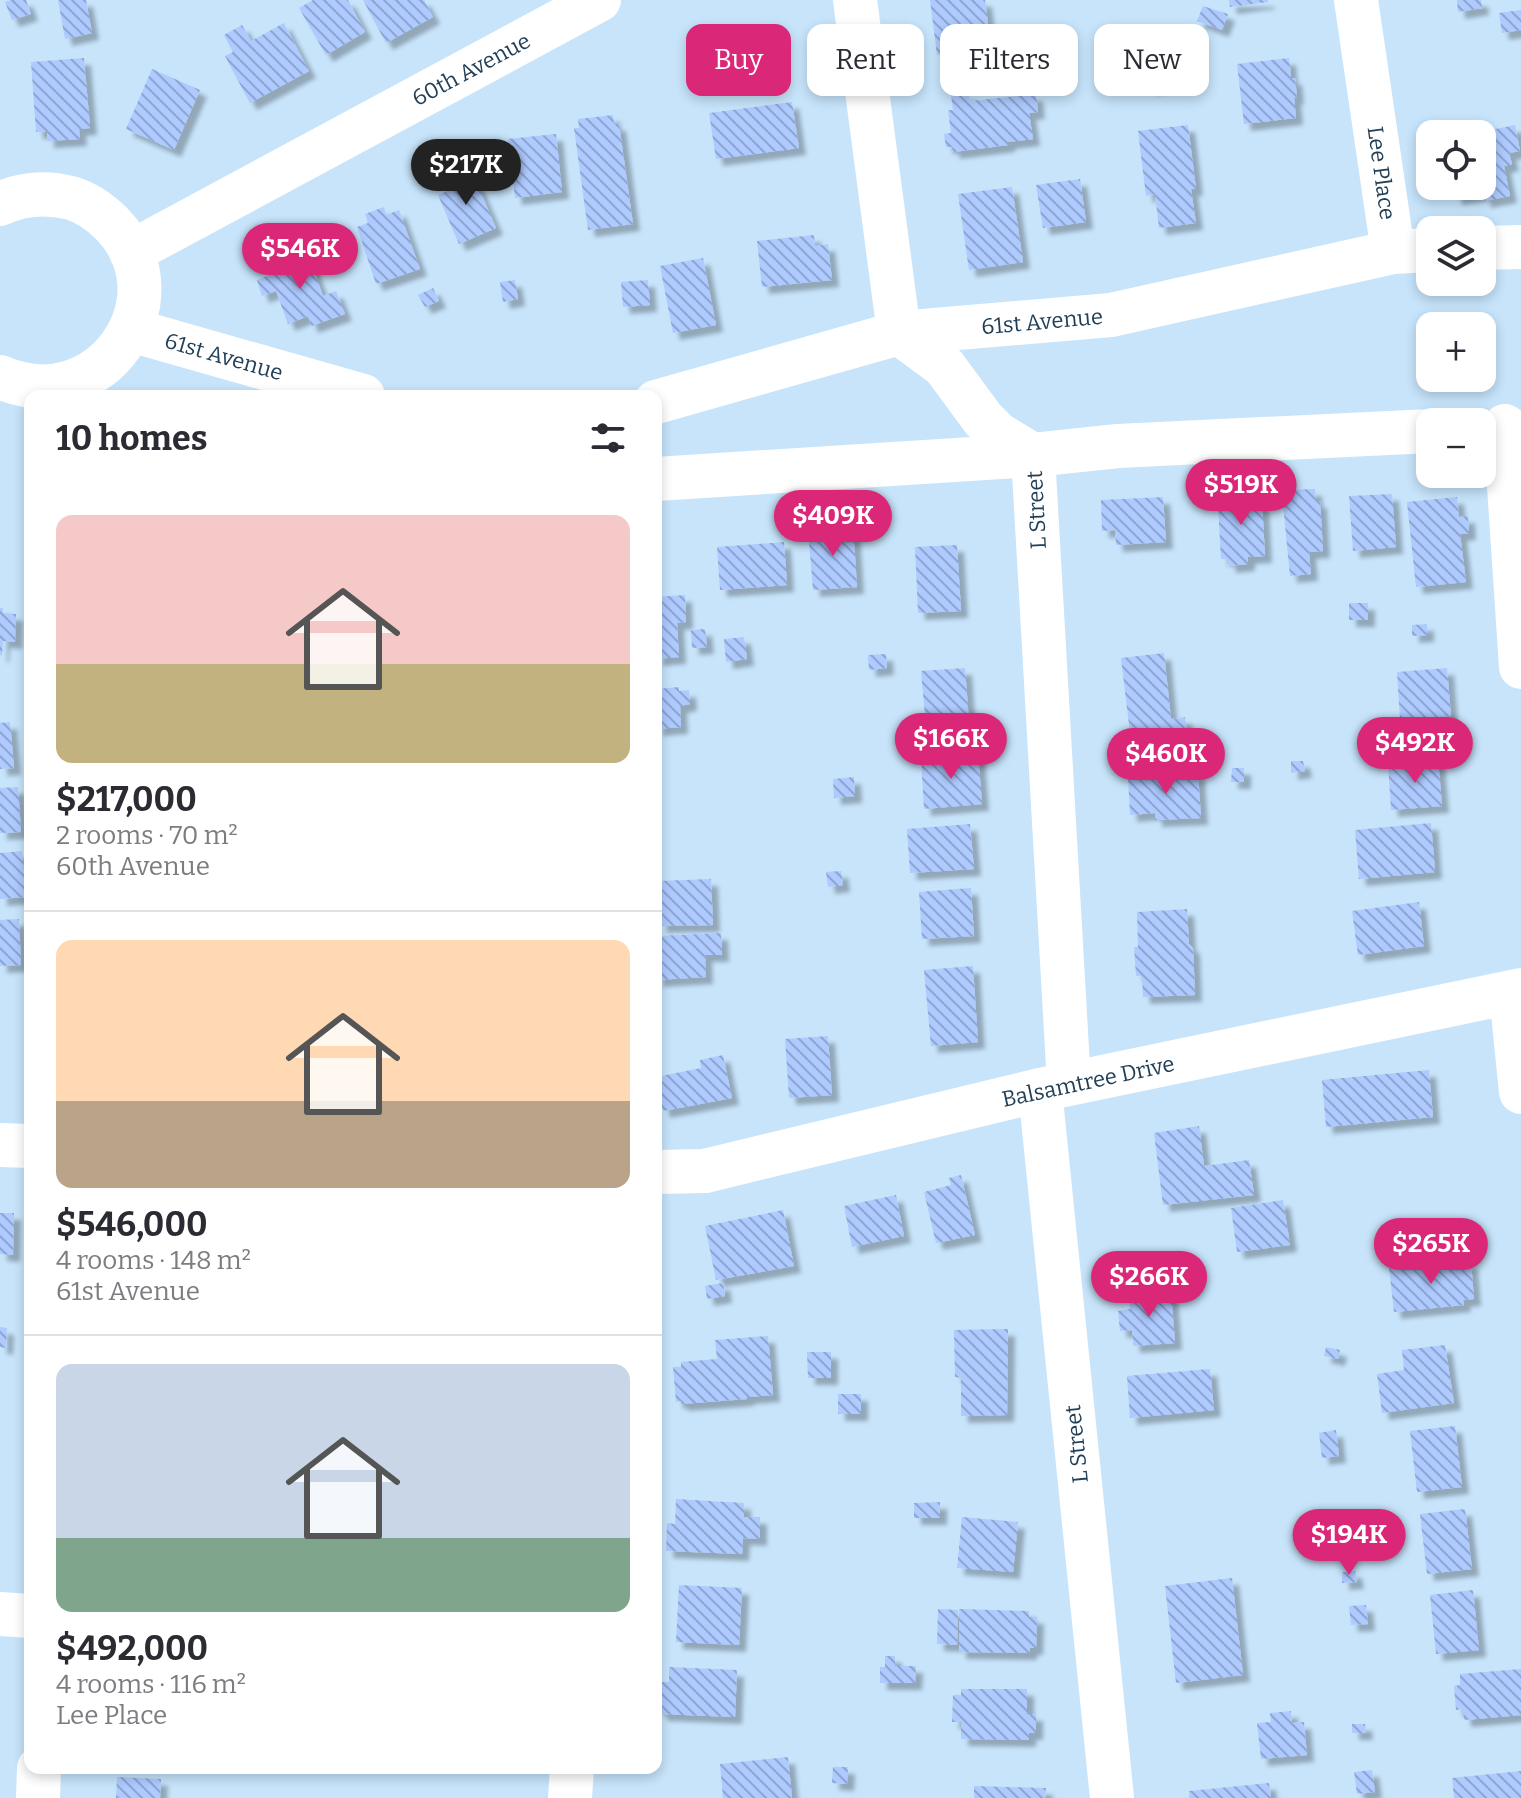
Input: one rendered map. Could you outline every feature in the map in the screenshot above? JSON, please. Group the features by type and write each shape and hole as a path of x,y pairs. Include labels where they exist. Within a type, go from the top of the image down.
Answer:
{"street":[{"name":"60th Avenue","path":"131,252 599,0"},
{"path":"855,0 899,333"},
{"name":"Lee Place","path":"1356,0 1412,251"},
{"path":"0,204 34,194 58,195 80,201 99,211 123,235 139,278 139,297 131,330 117,352 90,375 66,390 15,383 0,377"},
{"path":"1496,248 1521,247"},
{"name":"61st Avenue","path":"662,400 899,333 1111,315 1412,251"},
{"name":"61st Avenue","path":"131,330 342,390"},
{"name":"L Street","path":"899,333 944,366 983,419 998,434 1033,455 1054,1087 1112,1798"},
{"path":"1503,426 1521,667"},
{"path":"662,479 1033,455 1118,446 1416,432"},
{"path":"1516,991 1521,1092"},
{"name":"Balsamtree Drive","path":"662,1172 705,1171 1054,1087 1516,991"},
{"path":"0,1145 24,1146"},
{"path":"0,1614 24,1616"},
{"path":"38,1798 39,1774"},
{"path":"570,1798 572,1774"}],"building":[{"path":"26,0 31,14 12,20 5,2"},
{"path":"58,0 86,0 92,33 65,39"},
{"path":"313,0 348,0 365,32 326,55 299,8"},
{"path":"363,0 424,0 433,17 386,43"},
{"path":"930,0 985,0 988,24 940,24 940,55 937,55"},
{"path":"1229,0 1268,0 1268,2 1230,7"},
{"path":"1457,0 1481,0 1482,8 1458,12"},
{"path":"1203,6 1228,14 1222,30 1197,21"},
{"path":"1521,10 1521,30 1502,33 1499,13"},
{"path":"284,23 309,71 250,103 225,56 233,52 224,35 242,25 251,41"},
{"path":"84,58 90,128 79,129 80,139 47,141 47,132 36,132 31,62"},
{"path":"1289,58 1291,78 1295,78 1296,118 1244,124 1237,64"},
{"path":"152,69 200,90 174,150 126,129"},
{"path":"951,96 969,96 970,101 1036,96 1038,112 1029,113 1033,139 953,152 952,147 946,147 944,134 951,133 948,110 953,110"},
{"path":"792,102 799,148 716,159 709,113"},
{"path":"613,115 614,124 619,124 633,224 588,230 574,128 579,128 578,119"},
{"path":"1188,125 1196,189 1191,189 1196,223 1159,228 1155,194 1146,196 1138,131"},
{"path":"1515,125 1520,151 1509,153 1512,164 1504,166 1510,196 1496,199 1496,129"},
{"path":"556,134 562,192 515,198 508,139"},
{"path":"470,167 496,228 459,244 438,195 450,190 445,178"},
{"path":"1080,179 1086,222 1043,228 1036,185"},
{"path":"1012,187 1023,262 969,270 958,194"},
{"path":"384,207 386,215 399,210 420,269 376,284 357,227 368,223 365,214"},
{"path":"814,235 815,246 828,244 832,280 762,287 757,241"},
{"path":"307,251 323,296 336,291 345,314 311,326 308,316 288,324 276,291 262,296 257,280 270,275 267,265"},
{"path":"703,258 716,325 673,333 660,266"},
{"path":"515,280 518,299 503,302 500,282"},
{"path":"648,280 650,305 623,307 621,282"},
{"path":"433,288 439,301 425,307 418,295"},
{"path":"1315,489 1316,501 1320,501 1323,551 1309,552 1311,574 1290,576 1283,504 1288,504 1287,490"},
{"path":"1256,491 1257,503 1262,502 1265,556 1248,557 1248,564 1229,566 1228,559 1221,559 1218,506 1221,505 1221,493"},
{"path":"1392,494 1396,547 1353,551 1349,496"},
{"path":"1163,497 1166,542 1116,545 1115,530 1102,531 1101,500"},
{"path":"1457,497 1459,517 1468,516 1469,533 1460,534 1466,582 1416,587 1407,502"},
{"path":"853,526 857,587 813,590 808,529"},
{"path":"784,542 787,585 720,590 717,547"},
{"path":"957,545 961,611 918,613 915,547"},
{"path":"685,595 686,622 677,623 679,657 662,658 662,597"},
{"path":"1349,603 1368,603 1368,620 1349,620"},
{"path":"0,608 3,608 3,613 16,614 15,642 3,641 2,656 0,655"},
{"path":"1427,624 1427,635 1412,636 1412,625"},
{"path":"705,629 707,647 692,648 691,630"},
{"path":"744,637 747,659 726,662 724,639"},
{"path":"1164,653 1171,719 1185,717 1189,751 1133,758 1121,658"},
{"path":"886,654 887,668 869,670 868,655"},
{"path":"965,668 970,735 927,738 921,671"},
{"path":"1447,668 1451,716 1400,719 1397,672"},
{"path":"679,687 679,691 689,690 690,704 680,706 681,727 662,729 662,688"},
{"path":"10,722 14,768 0,769 0,723"},
{"path":"978,754 982,804 924,809 921,758"},
{"path":"1438,759 1442,806 1391,810 1388,763"},
{"path":"1291,761 1303,761 1305,771 1291,773"},
{"path":"1232,768 1244,768 1244,782 1231,782"},
{"path":"1198,773 1201,818 1155,820 1155,813 1130,815 1128,777"},
{"path":"854,777 855,796 834,798 833,779"},
{"path":"18,787 21,832 0,833 0,788"},
{"path":"1431,823 1435,872 1359,879 1355,830"},
{"path":"970,824 974,869 910,873 907,829"},
{"path":"22,851 24,897 0,899 0,853"},
{"path":"841,871 843,885 828,887 826,872"},
{"path":"711,879 713,925 662,926 662,881"},
{"path":"971,888 974,936 922,939 919,892"},
{"path":"1419,902 1424,946 1358,955 1352,911"},
{"path":"1187,909 1195,995 1143,997 1142,976 1136,976 1134,947 1138,947 1137,912"},
{"path":"19,919 21,965 0,966 0,920"},
{"path":"721,933 722,955 705,955 706,977 662,980 662,936"},
{"path":"973,966 978,1042 931,1046 924,970"},
{"path":"828,1036 832,1095 789,1098 785,1039"},
{"path":"723,1055 732,1098 663,1111 662,1076 701,1068 700,1060"},
{"path":"1429,1070 1433,1117 1326,1127 1322,1080"},
{"path":"1199,1126 1204,1166 1249,1160 1254,1195 1163,1205 1154,1133"},
{"path":"961,1175 975,1235 936,1243 924,1192 951,1185 949,1178"},
{"path":"896,1195 904,1236 852,1247 844,1206"},
{"path":"1283,1200 1290,1245 1237,1252 1231,1208"},
{"path":"783,1210 794,1266 716,1280 705,1226"},
{"path":"0,1213 14,1213 13,1255 0,1254"},
{"path":"1460,1261 1459,1264 1471,1262 1474,1299 1463,1300 1464,1305 1394,1312 1389,1268"},
{"path":"723,1283 725,1296 707,1299 705,1286"},
{"path":"1171,1292 1175,1343 1133,1346 1132,1330 1120,1331 1118,1311 1130,1309 1129,1295"},
{"path":"0,1327 7,1328 6,1348 0,1347"},
{"path":"1008,1329 1007,1415 961,1416 961,1378 955,1377 954,1330"},
{"path":"768,1336 773,1395 676,1402 673,1367 681,1367 681,1362 717,1359 715,1340"},
{"path":"1445,1345 1454,1403 1382,1413 1377,1374 1404,1370 1402,1350"},
{"path":"1326,1347 1340,1350 1338,1359 1324,1356"},
{"path":"807,1352 831,1352 831,1378 808,1378"},
{"path":"1210,1369 1214,1410 1130,1418 1127,1376"},
{"path":"838,1394 861,1394 861,1414 838,1414"},
{"path":"1455,1426 1462,1487 1417,1492 1410,1431"},
{"path":"1336,1430 1339,1456 1322,1458 1319,1433"},
{"path":"676,1499 744,1503 744,1517 760,1517 760,1539 743,1538 742,1554 666,1551 667,1523 675,1524"},
{"path":"940,1502 940,1518 914,1518 914,1503"},
{"path":"1465,1509 1472,1569 1427,1574 1420,1514"},
{"path":"962,1517 1018,1522 1013,1572 957,1568"},
{"path":"1355,1571 1357,1582 1342,1583 1342,1572"},
{"path":"1232,1578 1243,1675 1176,1683 1165,1586"},
{"path":"679,1585 742,1588 739,1645 676,1642"},
{"path":"1473,1590 1479,1650 1436,1654 1430,1595"},
{"path":"1366,1605 1368,1624 1351,1625 1349,1606"},
{"path":"938,1609 958,1610 957,1645 937,1644"},
{"path":"959,1609 1029,1611 1029,1617 1037,1617 1036,1648 1030,1648 1030,1653 959,1652"},
{"path":"885,1656 895,1656 895,1666 916,1666 915,1683 880,1683 880,1667 885,1667"},
{"path":"669,1667 737,1670 735,1717 662,1714 662,1682 669,1682"},
{"path":"1521,1669 1521,1715 1464,1720 1463,1709 1456,1710 1454,1686 1460,1685 1460,1674"},
{"path":"961,1689 1027,1689 1027,1714 1036,1714 1036,1733 1029,1733 1029,1740 961,1739 961,1722 952,1722 953,1695 961,1695"},
{"path":"1291,1711 1292,1723 1304,1722 1307,1755 1261,1759 1257,1723 1271,1722 1270,1713"},
{"path":"1352,1724 1365,1724 1366,1733 1352,1733"},
{"path":"788,1757 792,1798 723,1798 720,1764"},
{"path":"833,1767 848,1767 847,1784 832,1783"},
{"path":"1372,1770 1375,1792 1357,1794 1354,1772"},
{"path":"1521,1771 1521,1798 1454,1798 1452,1778"},
{"path":"117,1777 161,1779 160,1798 116,1798"},
{"path":"1269,1783 1271,1798 1189,1798 1189,1791"},
{"path":"974,1786 1046,1788 1045,1798 974,1798"}]}
